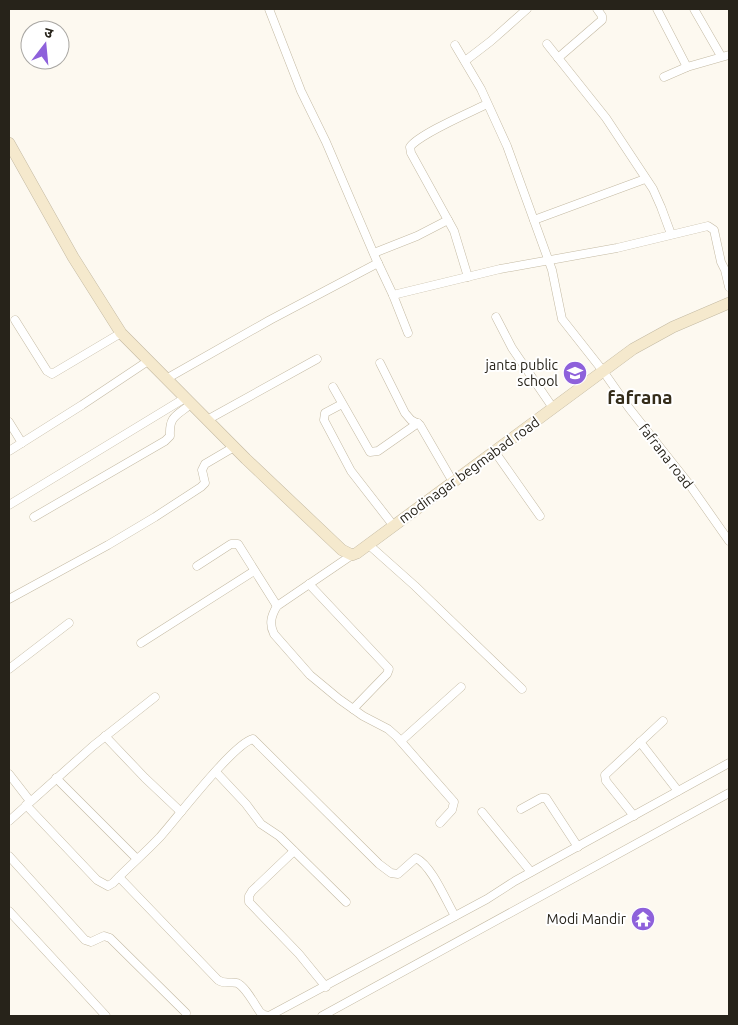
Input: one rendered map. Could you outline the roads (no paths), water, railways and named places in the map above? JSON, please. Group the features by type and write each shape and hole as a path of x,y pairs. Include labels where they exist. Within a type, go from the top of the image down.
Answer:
{"street":[{"path":"269,9 302,91 326,142 408,333"},
{"path":"465,61 527,9"},
{"path":"558,58 602,20 598,9"},
{"path":"657,9 687,67"},
{"path":"664,77 687,67 727,55 694,9"},
{"path":"547,44 606,118 657,195 671,234"},
{"name":"fafrana road","path":"455,45 465,61 507,146 549,260 562,319 689,484 729,541"},
{"path":"468,277 454,231 411,153 410,147 431,133 487,104"},
{"path":"9,143 73,257 121,332 207,420 342,550 352,555 278,606 272,617 271,628 274,634 310,675 353,709 388,729 401,741 454,802 452,810 440,823"},
{"path":"534,220 645,179"},
{"path":"374,253 417,236 448,220"},
{"path":"393,295 549,260 617,248 708,226 712,228 729,287"},
{"path":"166,379 270,320 378,263"},
{"name":"modinagar begmabad road","path":"352,555 369,545 393,525 646,341 729,303"},
{"path":"496,317 512,348 553,408"},
{"path":"15,320 47,371 52,374 56,374 121,332"},
{"path":"207,420 317,359"},
{"path":"9,451 82,406 148,361"},
{"path":"380,364 405,413 411,420 418,423 453,482"},
{"path":"333,387 369,450 373,453 418,423"},
{"path":"9,505 188,401"},
{"path":"34,518 165,441 170,436 169,426 171,420 188,401"},
{"path":"342,404 325,413 324,420 351,472 393,525"},
{"path":"9,422 22,443"},
{"path":"9,599 123,536 201,487 204,483 202,470 205,464 231,443"},
{"path":"495,452 540,516"},
{"path":"196,566 231,544 236,543 278,606"},
{"path":"369,545 415,586 522,689"},
{"path":"141,643 254,571"},
{"path":"309,584 389,669 387,674 353,709"},
{"path":"9,669 69,623"},
{"path":"401,741 461,688"},
{"path":"9,821 105,736 155,697"},
{"path":"634,816 604,777 606,773 663,721"},
{"path":"105,736 145,778 182,812"},
{"path":"9,774 28,803 97,880 108,886 160,837 216,772 246,742 253,739 379,864 391,873 398,874 416,858 421,861 455,916"},
{"path":"640,742 678,791"},
{"path":"119,877 218,980 224,984 236,983 241,986 264,1015 269,1016 281,1012 729,763"},
{"path":"216,772 246,804 261,824 279,836 346,902"},
{"path":"56,778 137,859"},
{"path":"322,1016 729,793"},
{"path":"520,809 541,798 546,798 578,847"},
{"path":"482,812 531,872"},
{"path":"294,851 252,891 249,896 249,902 288,942 326,987"},
{"path":"9,856 85,940 91,942 104,936 110,938 186,1013"},
{"path":"9,912 106,1016"}],"place":[{"name":"janta public school","path":"575,373"},
{"name":"Modi Mandir","path":"643,919"}],"district":[{"name":"fafrana","path":"640,397"}]}
